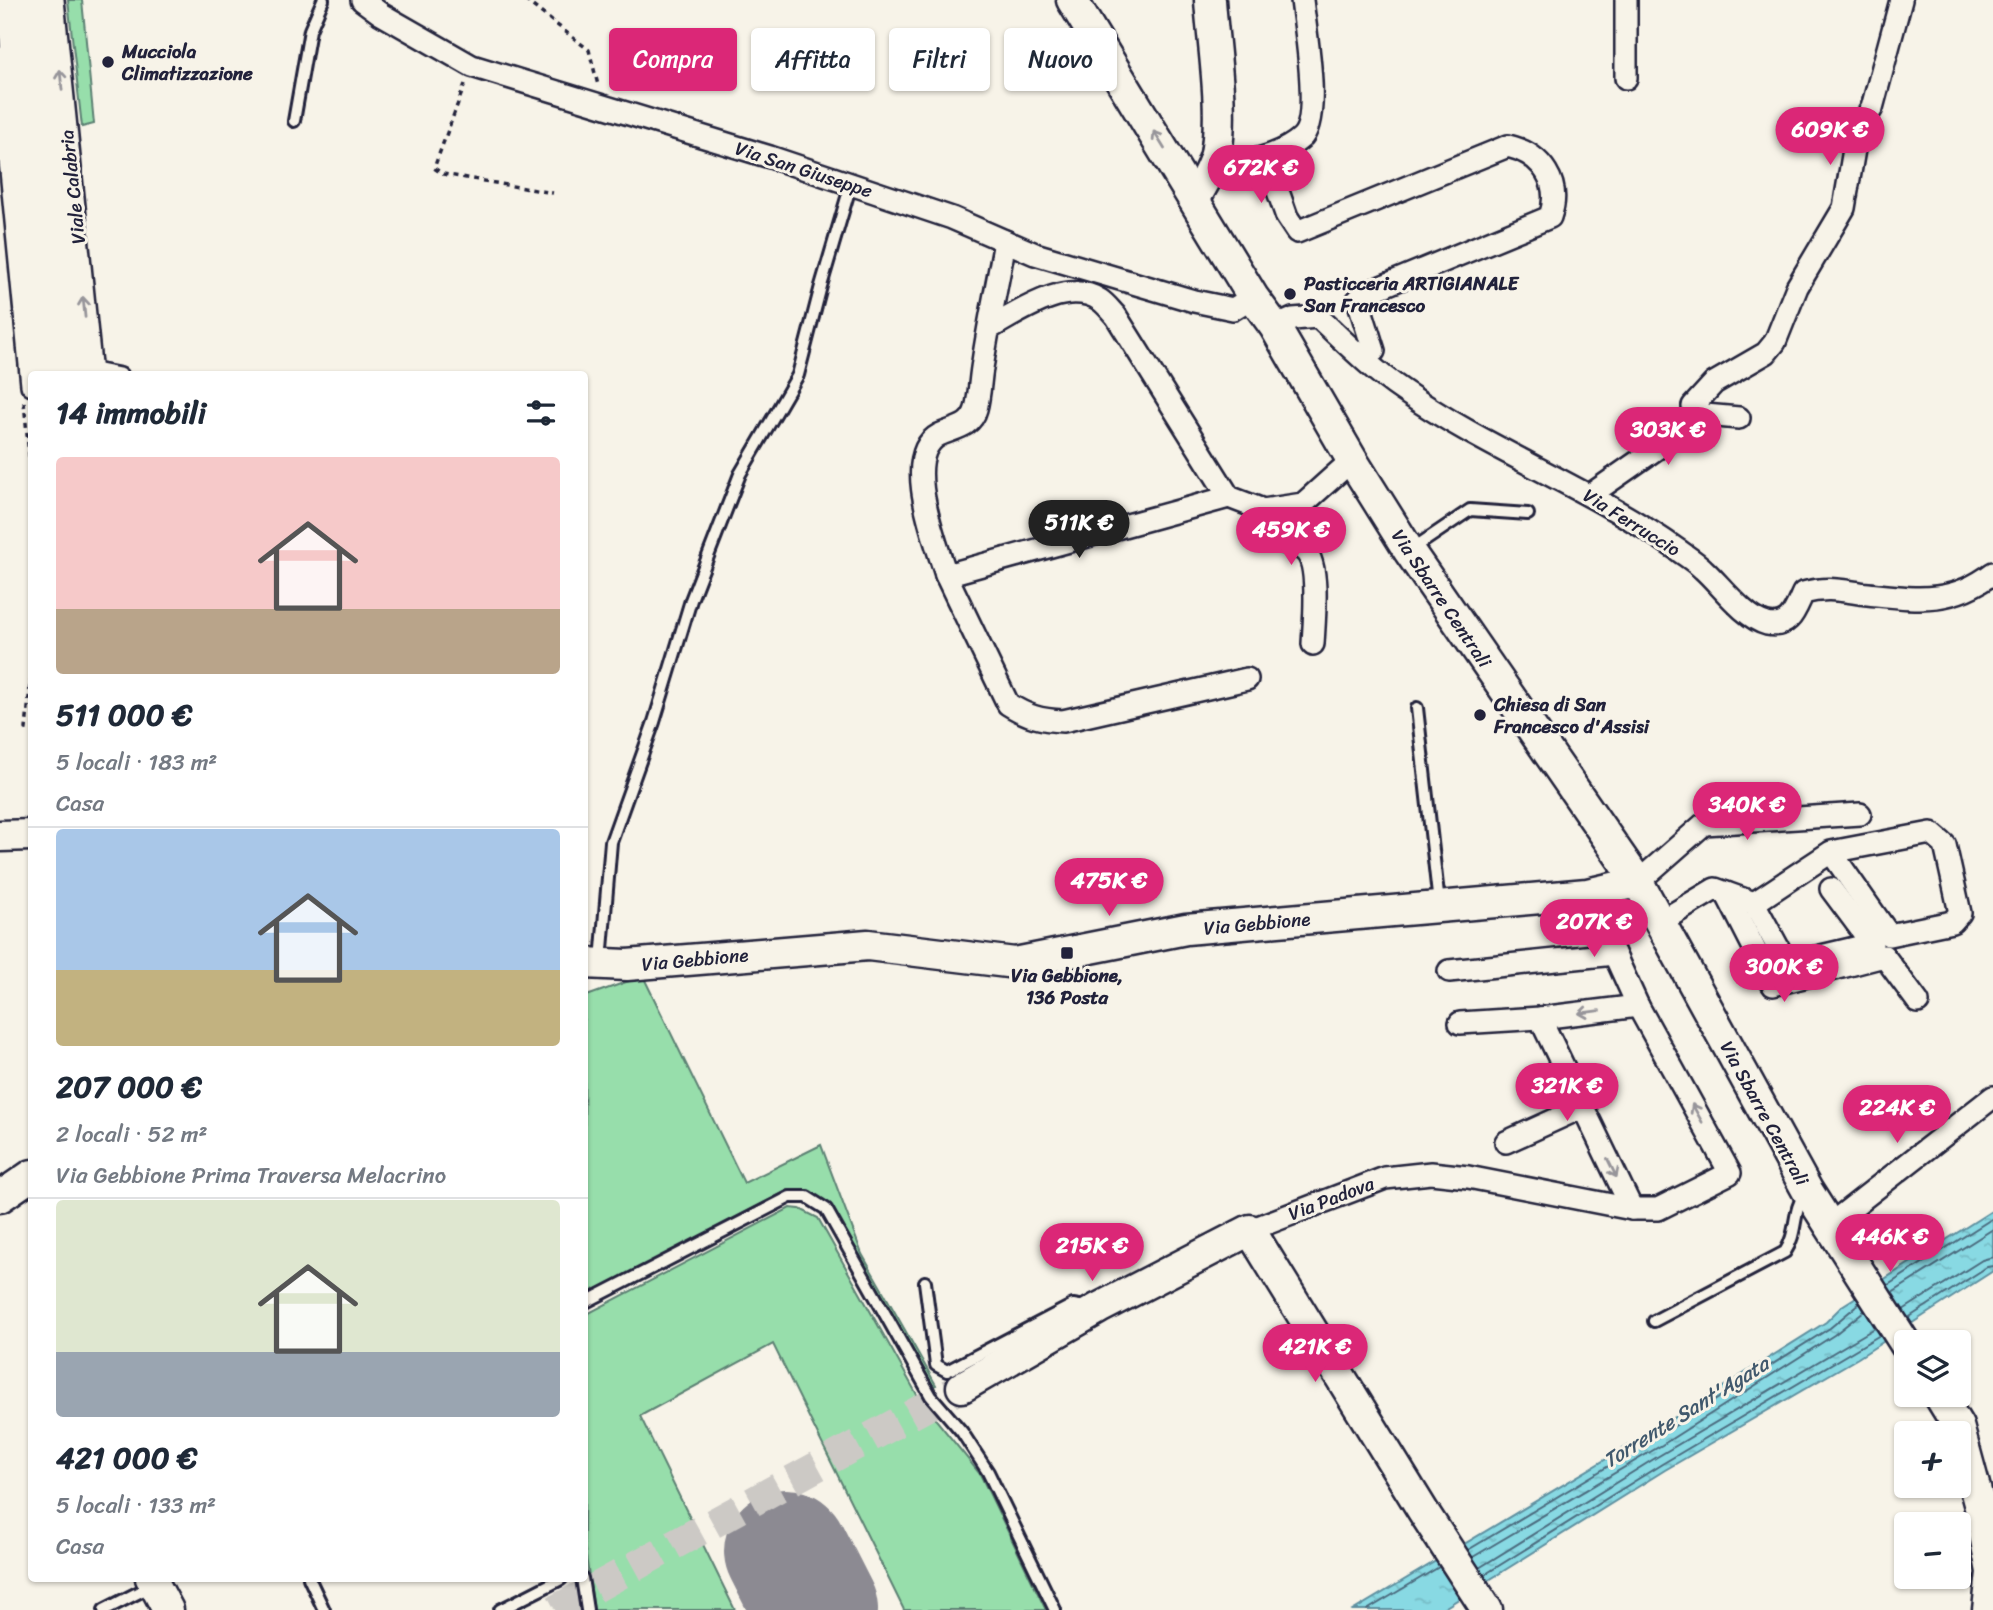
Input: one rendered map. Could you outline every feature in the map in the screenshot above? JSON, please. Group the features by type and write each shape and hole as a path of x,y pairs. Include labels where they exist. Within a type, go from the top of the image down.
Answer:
{"street":[{"path":"12,0 49,371"},
{"name":"Viale Calabria","path":"35,0 84,371"},
{"name":"Viale Calabria","path":"53,0 84,371"},
{"name":"Via San Giuseppe","path":"362,0 381,14 472,66 851,184 952,218 1035,254 1194,301 1233,309 1253,297"},
{"name":"Via Sbarre Centrali","path":"1072,0 1253,297 1275,327 1352,460 1409,551 1638,882 1807,1190 1896,1330"},
{"path":"1195,198 1210,172 1216,153 1218,113 1210,0"},
{"path":"1210,172 1266,157 1300,140 1307,132 1312,90 1302,0"},
{"path":"1626,0 1626,78"},
{"path":"1694,424 1693,406 1714,383 1766,353 1775,342 1797,287 1844,208 1857,132 1872,108 1901,0"},
{"path":"0,58 6,180 30,371"},
{"path":"1266,157 1287,217 1297,232 1508,146 1522,149 1548,170 1554,188 1555,205 1550,217 1364,294 1358,300 1374,351"},
{"path":"1006,241 976,411 968,423 937,436 926,449 921,463 923,496 946,575 1008,704 1025,715 1040,720 1063,721 1247,679"},
{"path":"990,328 1038,300 1074,292 1100,299 1116,316 1228,497"},
{"name":"Via Ferruccio","path":"1275,327 1293,319 1318,317 1401,390 1456,424 1590,495 1676,548 1703,569 1732,600 1765,623 1782,625 1790,620 1803,593 1812,591 1833,588 1866,594 1948,597 1974,587 1993,573"},
{"path":"1590,495 1705,415 1739,418"},
{"path":"946,575 1228,497 1263,510 1303,504 1352,460"},
{"path":"1263,510 1271,537 1283,544 1296,546 1305,551 1311,559 1314,576 1313,644"},
{"path":"1638,882 1704,824 1860,814"},
{"path":"1754,903 1831,852 1931,834 1945,845 1960,912 1952,922 1889,934 1831,852"},
{"path":"0,836 28,835"},
{"name":"Via Gebbione","path":"592,964 627,965 868,944 1015,963 1186,929 1587,894 1638,882"},
{"path":"1660,922 1715,889 1754,903 1787,964 1872,944 1831,889"},
{"path":"1726,893 1773,985 1884,956 1918,1002"},
{"path":"1460,1023 1540,1018 1638,1006 1587,894"},
{"path":"1449,971 1614,954"},
{"name":"Via Padova","path":"962,1387 1099,1308 1250,1230 1385,1178 1431,1173 1468,1177 1632,1209 1658,1209 1730,1172 1638,1006"},
{"path":"1540,1018 1632,1209"},
{"path":"1830,1229 1993,1097"},
{"path":"1506,1142 1583,1107"},
{"path":"0,1197 28,1178"},
{"path":"1250,1230 1423,1511 1488,1610"},
{"path":"1948,1409 1985,1466 1992,1572 1988,1610"}],"lane":[{"path":"294,121 310,30 323,0"},
{"path":"592,964 611,842 654,722 691,600 740,474 798,375 851,184"},
{"path":"1409,551 1470,510 1528,514"},
{"path":"1417,708 1439,907"},
{"path":"1654,1321 1785,1252 1793,1241 1797,1203 1807,1190"},
{"path":"588,1301 790,1197 807,1197 826,1209 931,1396 962,1432 988,1472 1055,1610"},
{"path":"925,1282 936,1365 947,1371 1073,1305 1099,1308"},
{"path":"311,1582 324,1610"},
{"path":"500,1610 555,1582"},
{"path":"583,1582 587,1610"},
{"path":"104,1610 160,1588"}],"path":[{"path":"525,0 589,50 596,73 601,107"},
{"path":"472,66 434,168 443,174 553,193"},
{"path":"28,708 28,729"}],"green space":[{"path":"68,0 82,0 94,124 82,127"},
{"path":"643,976 744,1183 821,1145 862,1254 936,1385 929,1388 830,1206 810,1192 788,1190 588,1295 588,996"},
{"path":"790,1208 800,1209 818,1218 920,1400 980,1474 1046,1610 904,1610 773,1344 640,1416 735,1610 594,1610 588,1570 588,1313"}],"water":[{"name":"Torrente Sant'Agata","path":"1993,1210 1993,1271 1901,1330 1894,1330 1894,1335 1858,1358 1665,1470 1441,1610 1354,1610 1653,1431 1826,1322 1842,1306"}],"runway":[{"path":"786,1551 816,1610"}],"tunnel":[{"path":"555,1610 962,1387"}],"place":[{"name":"Mucciola Climatizzazione","path":"108,62"},
{"name":"Pasticceria ARTIGIANALE San Francesco","path":"1290,294"},
{"name":"Chiesa di San Francesco d'Assisi","path":"1480,715"},
{"name":"Via Gebbione, 136 Posta","path":"1067,953"}]}
